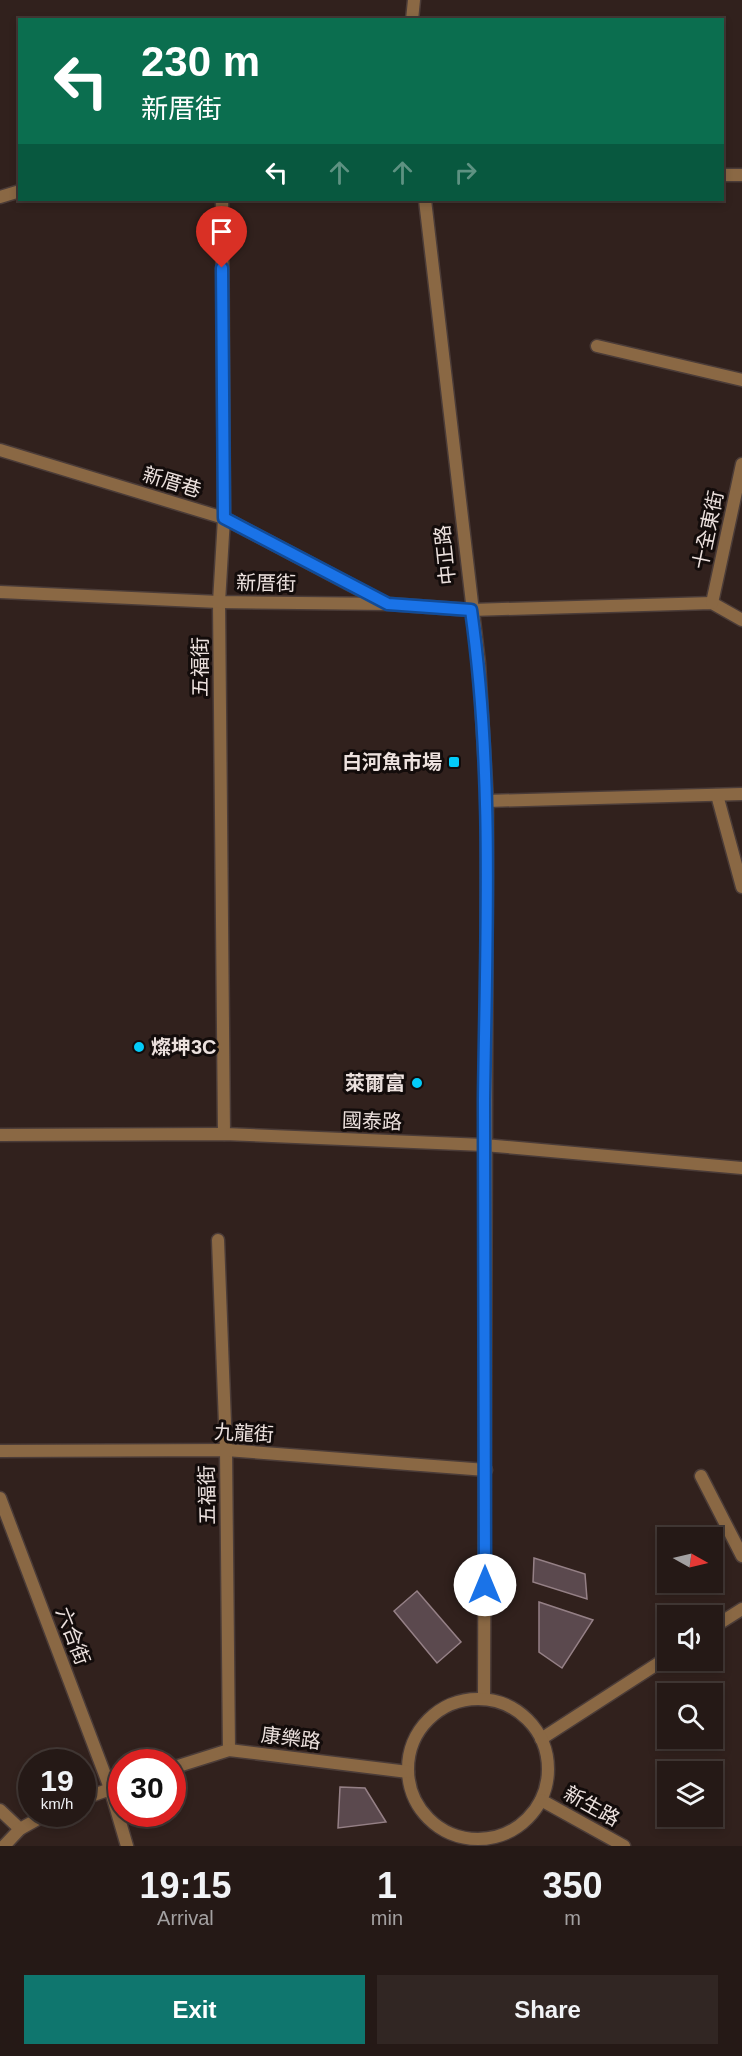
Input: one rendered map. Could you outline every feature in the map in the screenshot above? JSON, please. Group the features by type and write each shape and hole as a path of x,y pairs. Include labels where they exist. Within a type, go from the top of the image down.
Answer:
{"street":[{"path":"412,18 414,0"},
{"path":"724,175 742,175"},
{"path":"0,197 18,192"},
{"name":"五福街","path":"222,201 224,518 219,602 224,1134"},
{"name":"中正路","path":"425,201 479,674 487,801 484,1145 486,1470 484,1699"},
{"path":"597,346 742,380"},
{"name":"新厝巷","path":"0,450 224,518 388,604"},
{"name":"十全東街","path":"712,603 742,464"},
{"name":"新厝街","path":"0,592 219,602 388,604 471,610 712,603"},
{"path":"712,603 742,620"},
{"path":"487,801 742,794"},
{"path":"717,795 742,887"},
{"name":"國泰路","path":"0,1135 224,1134 484,1145 742,1168"},
{"name":"五福街","path":"218,1240 226,1450 229,1749"},
{"name":"九龍街","path":"0,1451 226,1450 486,1470"},
{"path":"701,1476 742,1556"},
{"name":"六合街","path":"0,1498 108,1766"},
{"path":"723,1621 742,1609"},
{"path":"541,1739 657,1664"},
{"path":"484,1699 501,1703 518,1711 531,1723 541,1739 547,1759 547,1780 541,1800 529,1817 514,1830 495,1838 452,1841 421,1811 411,1793 408,1773 413,1743 429,1718 446,1707 464,1700 484,1699"},
{"name":"康樂路","path":"186,1763 229,1749 408,1773"},
{"name":"新生路","path":"541,1800 624,1846"},
{"path":"0,1810 20,1829"},
{"path":"4,1846 24,1827"},
{"name":"六合街","path":"124,1827 127,1846"}],"building":[{"path":"534,1558 585,1574 587,1599 533,1582"},
{"path":"417,1591 461,1642 437,1663 394,1611"},
{"path":"539,1602 593,1620 562,1668 539,1652"},
{"path":"340,1787 365,1788 386,1822 338,1828"}],"place":[{"name":"白河魚市場","path":"454,762"},
{"name":"燦坤3C","path":"139,1047"},
{"name":"萊爾富","path":"417,1083"}],"route":[{"path":"222,268 224,518 388,604 471,610 478,663 487,801 484,1145 485,1585"}]}
